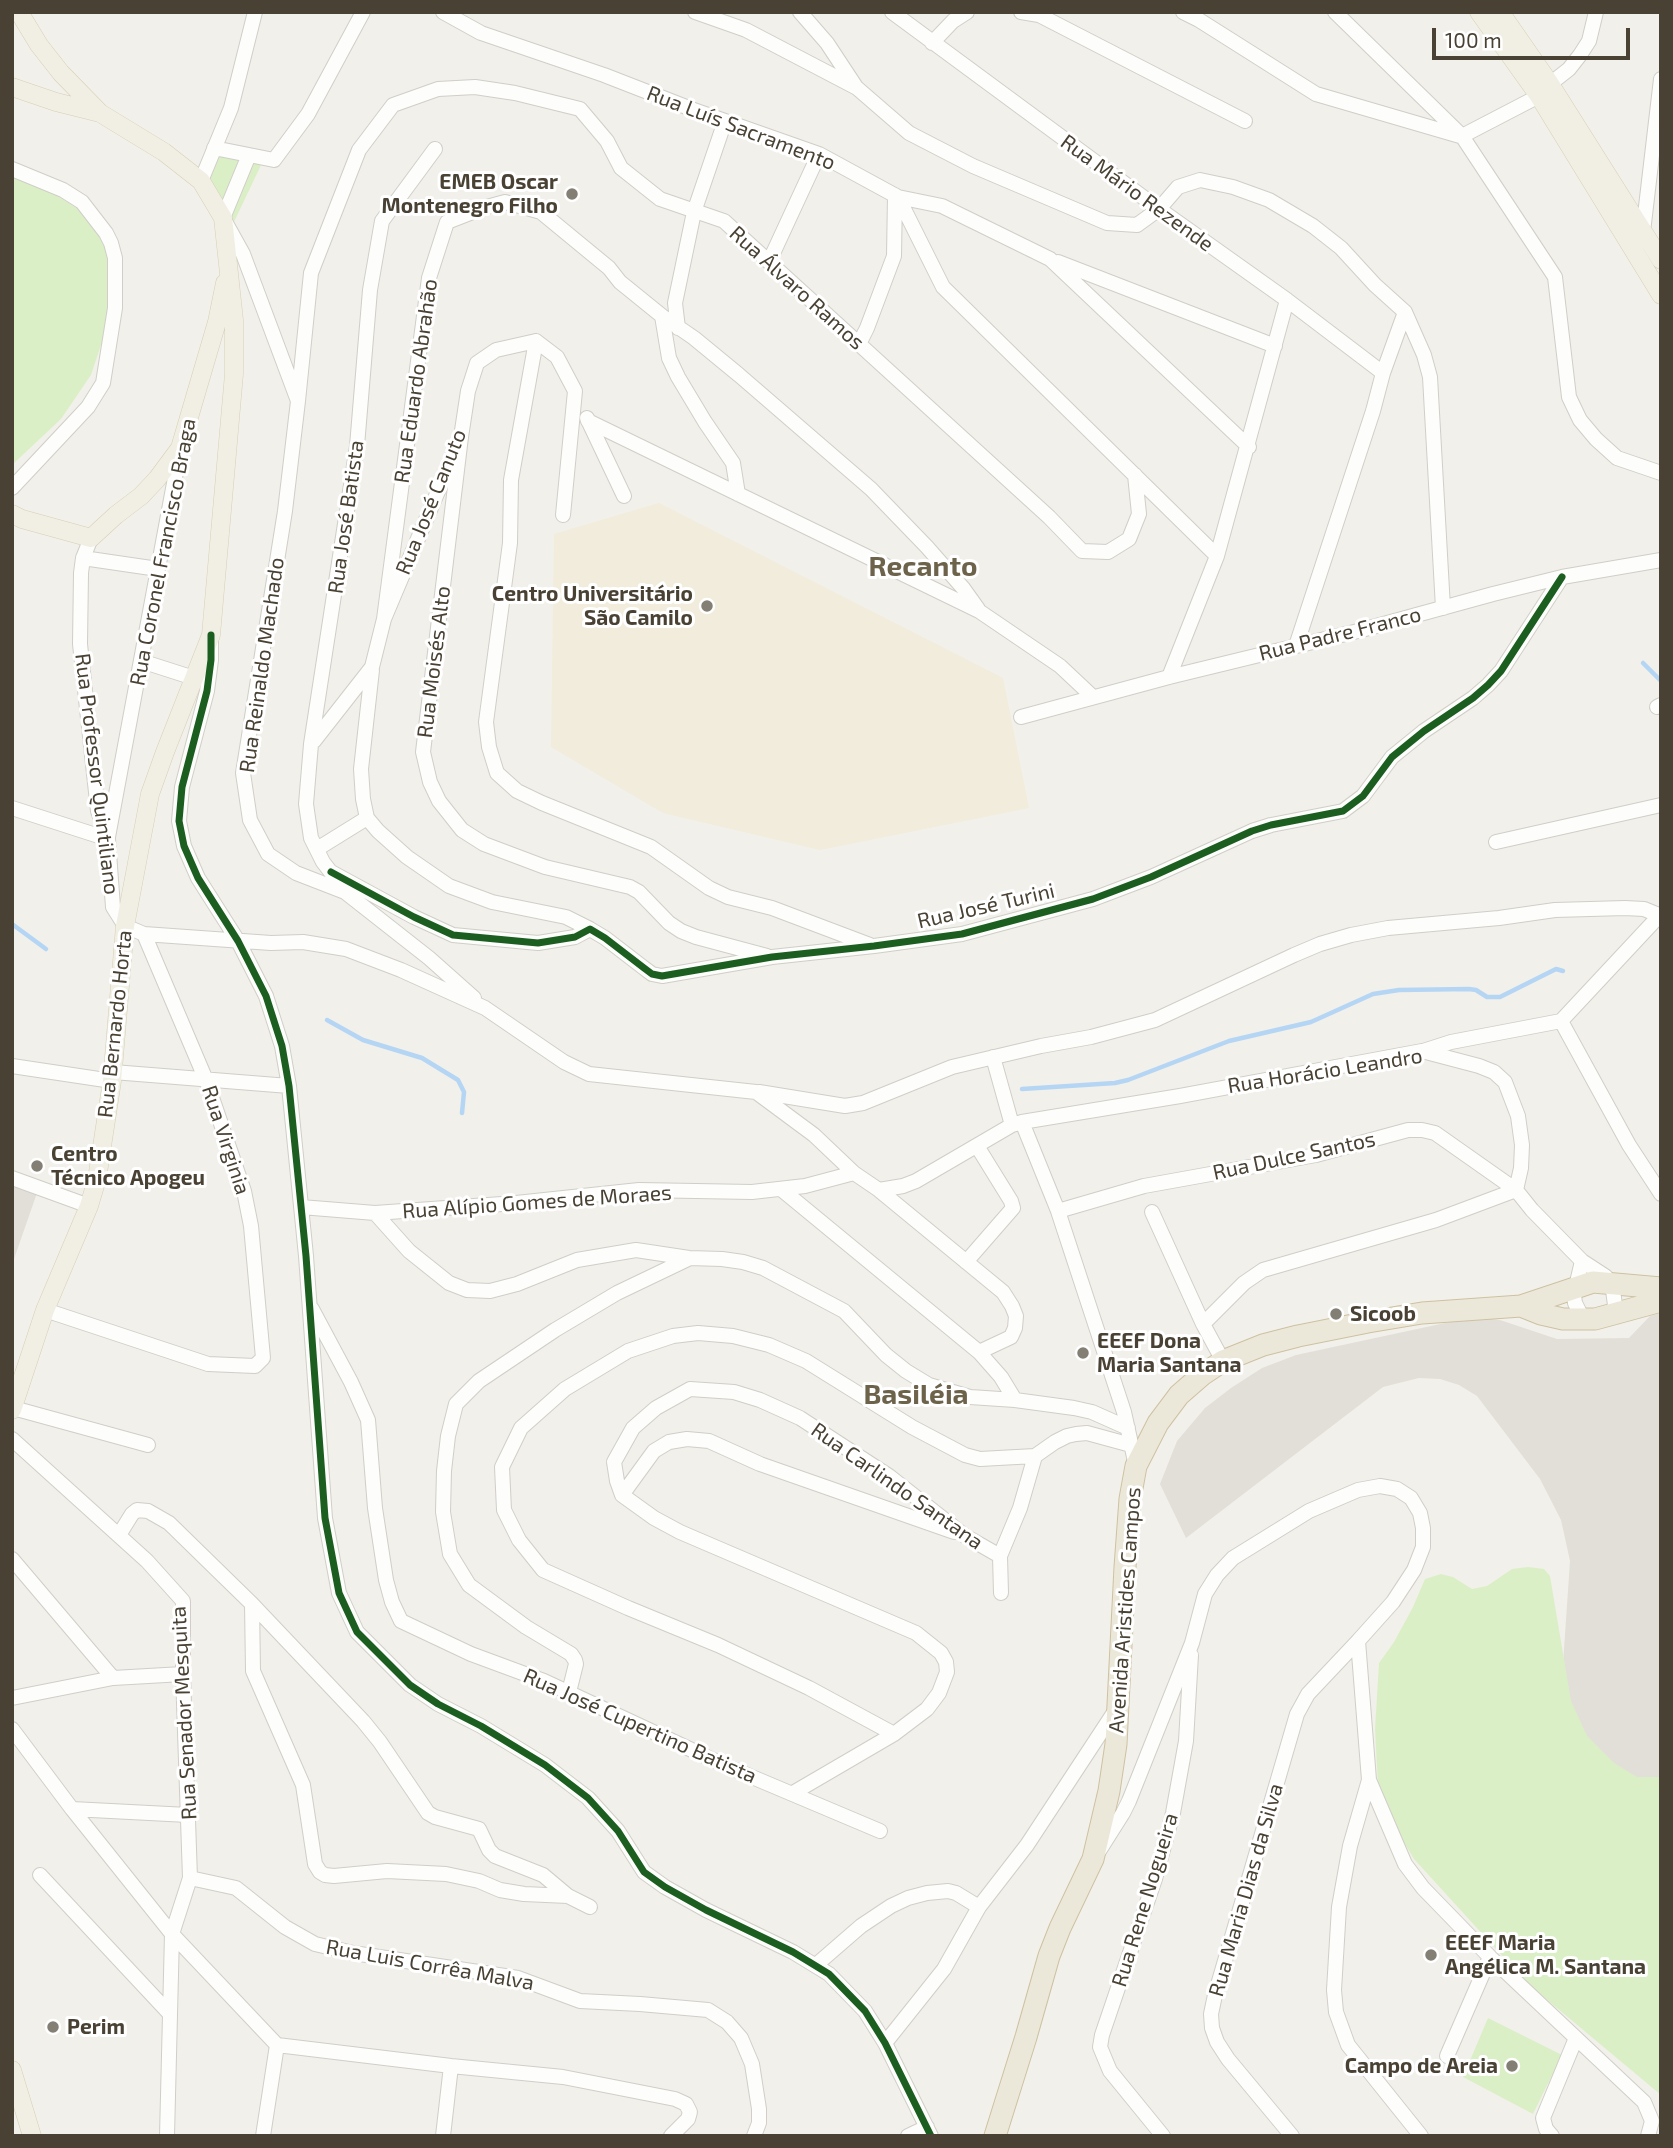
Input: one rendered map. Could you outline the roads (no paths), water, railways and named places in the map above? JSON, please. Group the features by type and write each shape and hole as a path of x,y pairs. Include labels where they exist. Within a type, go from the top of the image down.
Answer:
{"highway":[{"name":"Avenida Aristides Campos","path":"1002,2132 1049,1956 1094,1859 1116,1744 1125,1567 1130,1499 1136,1466 1158,1423 1179,1395 1223,1361 1263,1345 1368,1321 1422,1313 1521,1306 1593,1282 1661,1289"},
{"name":"Avenida Aristides Campos","path":"1521,1306 1550,1316 1583,1319 1611,1316 1661,1301"}],"main road":[{"path":"19,12 39,45 61,73 100,113 164,152 201,181 223,218"},
{"path":"1479,12 1544,90 1661,260"},
{"path":"1500,12 1661,295"},
{"path":"12,87 100,113"},
{"name":"Rua Bernardo Horta","path":"13,1409 45,1310 89,1206 97,1179 113,1077 125,926 150,794 211,635 234,374 234,320 223,218"},
{"name":"Rua Coronel Francisco Braga","path":"180,448 217,322 228,267"},
{"name":"Rua Professor Quintiliano","path":"91,538 141,496 180,448"},
{"path":"12,514 91,538"},
{"path":"12,2070 32,2136"}],"street":[{"path":"201,181 230,108 255,12"},
{"path":"214,148 274,160 308,114 363,12"},
{"name":"Rua Luís Sacramento","path":"443,12 481,33 819,154 896,196 942,206 1050,259"},
{"path":"695,12 746,30 857,88 909,134 972,166 1096,219 1107,223 1137,225 1159,209 1178,187 1199,180 1233,187 1269,200 1313,226 1341,248 1375,285 1405,312 1424,355 1430,377 1443,608"},
{"path":"800,12 827,43 857,88"},
{"name":"Rua Mário Rezende","path":"892,12 1383,373"},
{"path":"932,43 953,21 967,12"},
{"path":"1021,12 1039,15 1245,121"},
{"path":"1183,12 1316,94 1462,136 1544,90 1569,69 1589,41 1596,12"},
{"path":"1335,12 1462,136 1555,277 1569,397 1580,420 1617,458 1661,473"},
{"path":"1643,232 1661,79"},
{"name":"Rua Álvaro Ramos","path":"298,401 311,273 359,150 393,105 438,89 475,87 515,93 580,109 607,141 621,168 660,199 724,221 1049,517 1082,551 1108,552 1129,539 1139,514 1135,475"},
{"path":"678,328 675,303 694,212 726,121"},
{"name":"Rua José Batista","path":"345,892 323,862 312,838 306,804 311,744 357,446 370,290 382,221 435,149"},
{"path":"769,262 819,154"},
{"path":"223,218 248,155"},
{"path":"12,169 63,190 82,202 106,233 115,258 115,308 103,383 88,407 12,488"},
{"path":"859,344 894,256 896,196"},
{"path":"896,196 943,287 1217,556"},
{"name":"Rua Eduardo Abrahão","path":"384,619 429,278 447,222 505,202 541,212 662,316"},
{"name":"Rua Reinaldo Machado","path":"223,218 243,254 298,401 285,511 243,773 250,820 268,854 296,873 345,892 429,958 485,1009"},
{"path":"1050,259 1275,346"},
{"path":"1050,259 1248,447"},
{"path":"1169,677 1217,556 1287,300"},
{"path":"1296,646 1405,312"},
{"path":"662,316 694,338 871,489 963,587 979,611"},
{"path":"662,316 669,358 705,422 733,463 738,494"},
{"path":"624,496 557,357 536,341 511,480 510,543 486,722 489,747 497,773 517,791 651,847 709,888 728,897 772,908 874,946"},
{"name":"Rua José Canuto","path":"311,744 372,667 384,619 461,437 467,391 477,363 496,350 536,341"},
{"path":"564,515 575,391"},
{"path":"588,421 979,611 1060,666 1093,697"},
{"name":"Rua Moisés Alto","path":"461,437 423,751 430,782 439,801 462,830 484,845 545,867 631,887 668,923 681,931 772,957"},
{"name":"Rua Coronel Francisco Braga","path":"108,839 180,448"},
{"name":"Rua Professor Quintiliano","path":"91,538 83,558 80,644 98,811 108,839 113,907 125,926"},
{"path":"83,558 158,569"},
{"name":"Rua Padre Franco","path":"1021,717 1562,578 1661,559"},
{"path":"1643,561 1661,569"},
{"name":"Rua José Turini","path":"367,818 407,857 449,886 492,902 566,917 605,937 652,974 662,976 772,957 962,934 1093,899 1151,877 1252,831 1281,822 1343,811 1363,796 1392,757 1423,731 1474,698 1488,685 1501,671 1562,578"},
{"path":"211,635 207,691 182,787 179,821 184,846 198,878 238,941 266,996 282,1046 289,1086 301,1207 325,1518 339,1593 357,1632 410,1685 545,1765 588,1798 618,1831 644,1872 665,1887 816,1965 828,1974 865,2011 885,2043 929,2132 908,2136"},
{"path":"141,661 194,678"},
{"path":"317,849 367,818 362,799 360,769 372,667"},
{"path":"1496,842 1661,805"},
{"path":"12,808 108,839"},
{"path":"331,872 453,935 538,943 575,937 590,929"},
{"path":"125,926 144,934 303,943 346,949 401,970 485,1009 564,1062 589,1074 756,1092 845,1106 863,1103 952,1067 1091,1037 1155,1020 1294,955 1351,935 1388,928 1499,918 1555,909 1644,909 1660,916 1561,1021 1451,1042 1422,1051"},
{"name":"Rua Virginia","path":"45,1310 208,1364 255,1366 263,1358 247,1203 206,1080 144,934"},
{"path":"1561,1021 1629,1145 1661,1194"},
{"name":"Rua Horácio Leandro","path":"1017,1124 1422,1051 1479,1066 1494,1072 1505,1082 1518,1116 1522,1145 1516,1191"},
{"path":"993,1057 1017,1124 1058,1210 1128,1428 1136,1466"},
{"path":"12,1066 113,1077 289,1086"},
{"path":"756,1092 814,1135 854,1172 1003,1292 1016,1316 1016,1328 1011,1337 979,1352"},
{"path":"879,1190 916,1181 1017,1124"},
{"name":"Rua Dulce Santos","path":"1058,1210 1144,1186 1316,1155 1408,1130 1435,1133 1516,1191"},
{"path":"965,1262 1013,1208 977,1146"},
{"name":"Rua Alípio Gomes de Moraes","path":"301,1207 375,1213 516,1203 639,1190 752,1192 827,1181 854,1172"},
{"path":"12,1178 89,1206"},
{"path":"781,1189 979,1352 1001,1377 1016,1400"},
{"path":"1203,1324 1244,1283 1263,1270 1436,1220 1516,1191 1582,1261 1612,1283 1615,1305 1611,1316"},
{"path":"1152,1212 1203,1324 1223,1361"},
{"path":"375,1213 409,1251 449,1283 467,1290 499,1289 577,1260 636,1250 753,1265 844,1311 886,1355 929,1385 970,1397 1016,1400 1092,1412 1128,1428"},
{"path":"569,1692 576,1664 571,1654 469,1585 450,1554 443,1512 444,1471 448,1436 456,1404 479,1381 555,1331 617,1293 689,1258"},
{"path":"1582,1261 1575,1287 1575,1303 1583,1319"},
{"name":"Rua José Cupertino Batista","path":"309,1304 368,1420 375,1508 386,1580 401,1621 471,1654 569,1692 726,1766 880,1831"},
{"path":"894,1734 808,1688 718,1645 543,1570 519,1540 504,1510 502,1467 520,1427 565,1389 628,1351 673,1336 698,1333 733,1336 769,1345 806,1361 912,1427 965,1455 980,1459 1035,1456 1055,1442 1076,1434 1087,1433 1131,1445"},
{"name":"Rua Carlindo Santana","path":"622,1495 614,1462 633,1428 656,1408 690,1389 734,1392 800,1418 889,1476 965,1536 1000,1556"},
{"path":"13,1409 148,1445"},
{"name":"Rua Senador Mesquita","path":"12,1439 147,1561 183,1601 190,1878 172,1934 167,2136"},
{"path":"793,1793 894,1734 927,1709 939,1693 947,1672 941,1653 916,1633 680,1532 654,1518 622,1495 654,1451 669,1442 687,1439 709,1441 760,1464 965,1536"},
{"path":"1001,1593 1000,1556 1020,1508 1035,1456"},
{"name":"Rua Maria Dias da Silva","path":"1192,1643 1205,1594 1217,1575 1233,1558 1309,1511 1358,1490 1380,1486 1397,1489 1411,1498 1420,1513 1423,1528 1423,1547 1414,1570 1393,1602 1308,1694 1297,1714 1215,1995 1212,2028 1217,2042 1292,2136"},
{"path":"119,1535 137,1510 148,1511 169,1523 252,1604 363,1721 428,1813 479,1829 489,1850 495,1856 543,1875 568,1896 590,1907"},
{"path":"12,1559 113,1678"},
{"path":"252,1604 253,1671 303,1785 315,1864 320,1872 334,1876 387,1871 435,1872 478,1881 500,1890 568,1896"},
{"path":"1358,1640 1369,1780 1405,1864 1423,1888 1490,1956 1644,2102 1652,2121 1648,2136"},
{"path":"1094,1859 1124,1813 1192,1643"},
{"name":"Rua Rene Nogueira","path":"1163,2136 1110,2071 1100,2047 1155,1879 1173,1813 1186,1741 1192,1643"},
{"path":"12,1698 113,1678 183,1674"},
{"path":"885,2043 944,1969 979,1907 1034,1835 1118,1707"},
{"path":"12,1729 172,1934 277,2045 563,2077 675,2099 687,2104 691,2112 688,2119 671,2136"},
{"path":"1369,1780 1350,1846 1339,1907 1334,1990 1336,2012 1348,2045 1420,2136"},
{"path":"72,1809 188,1815"},
{"path":"40,1874 170,2014"},
{"name":"Rua Luis Corrêa Malva","path":"190,1878 236,1888 285,1927 314,1944 518,1978 580,2001 708,2010 727,2022 741,2038 752,2064 759,2109 759,2123 754,2136"},
{"path":"816,1965 861,1926 908,1898 948,1891 979,1907"},
{"path":"1447,2056 1490,1956"},
{"path":"1552,2136 1546,2129 1543,2118 1576,2038"},
{"path":"263,2136 277,2045"},
{"path":"443,2136 451,2066"}],"waterway":[{"path":"1643,663 1661,681"},
{"path":"12,924 46,949"},
{"path":"1022,1089 1128,1080 1229,1041 1311,1022 1373,994 1399,990 1469,989 1487,997 1500,997 1556,969 1563,971"},
{"path":"327,1020 363,1040 422,1058 458,1080 464,1092 462,1113"}],"place":[{"name":"EMEB Oscar Montenegro Filho","path":"572,194"},
{"name":"Centro Universitário São Camilo","path":"707,606"},
{"name":"Centro Técnico Apogeu","path":"37,1166"},
{"name":"Sicoob","path":"1336,1314"},
{"name":"EEEF Dona Maria Santana","path":"1083,1353"},
{"name":"EEEF Maria Angélica M. Santana","path":"1431,1955"},
{"name":"Perim","path":"53,2027"},
{"name":"Campo de Areia","path":"1512,2066"}],"district":[{"name":"Recanto","path":"923,567"},
{"name":"Basiléia","path":"916,1395"}]}
